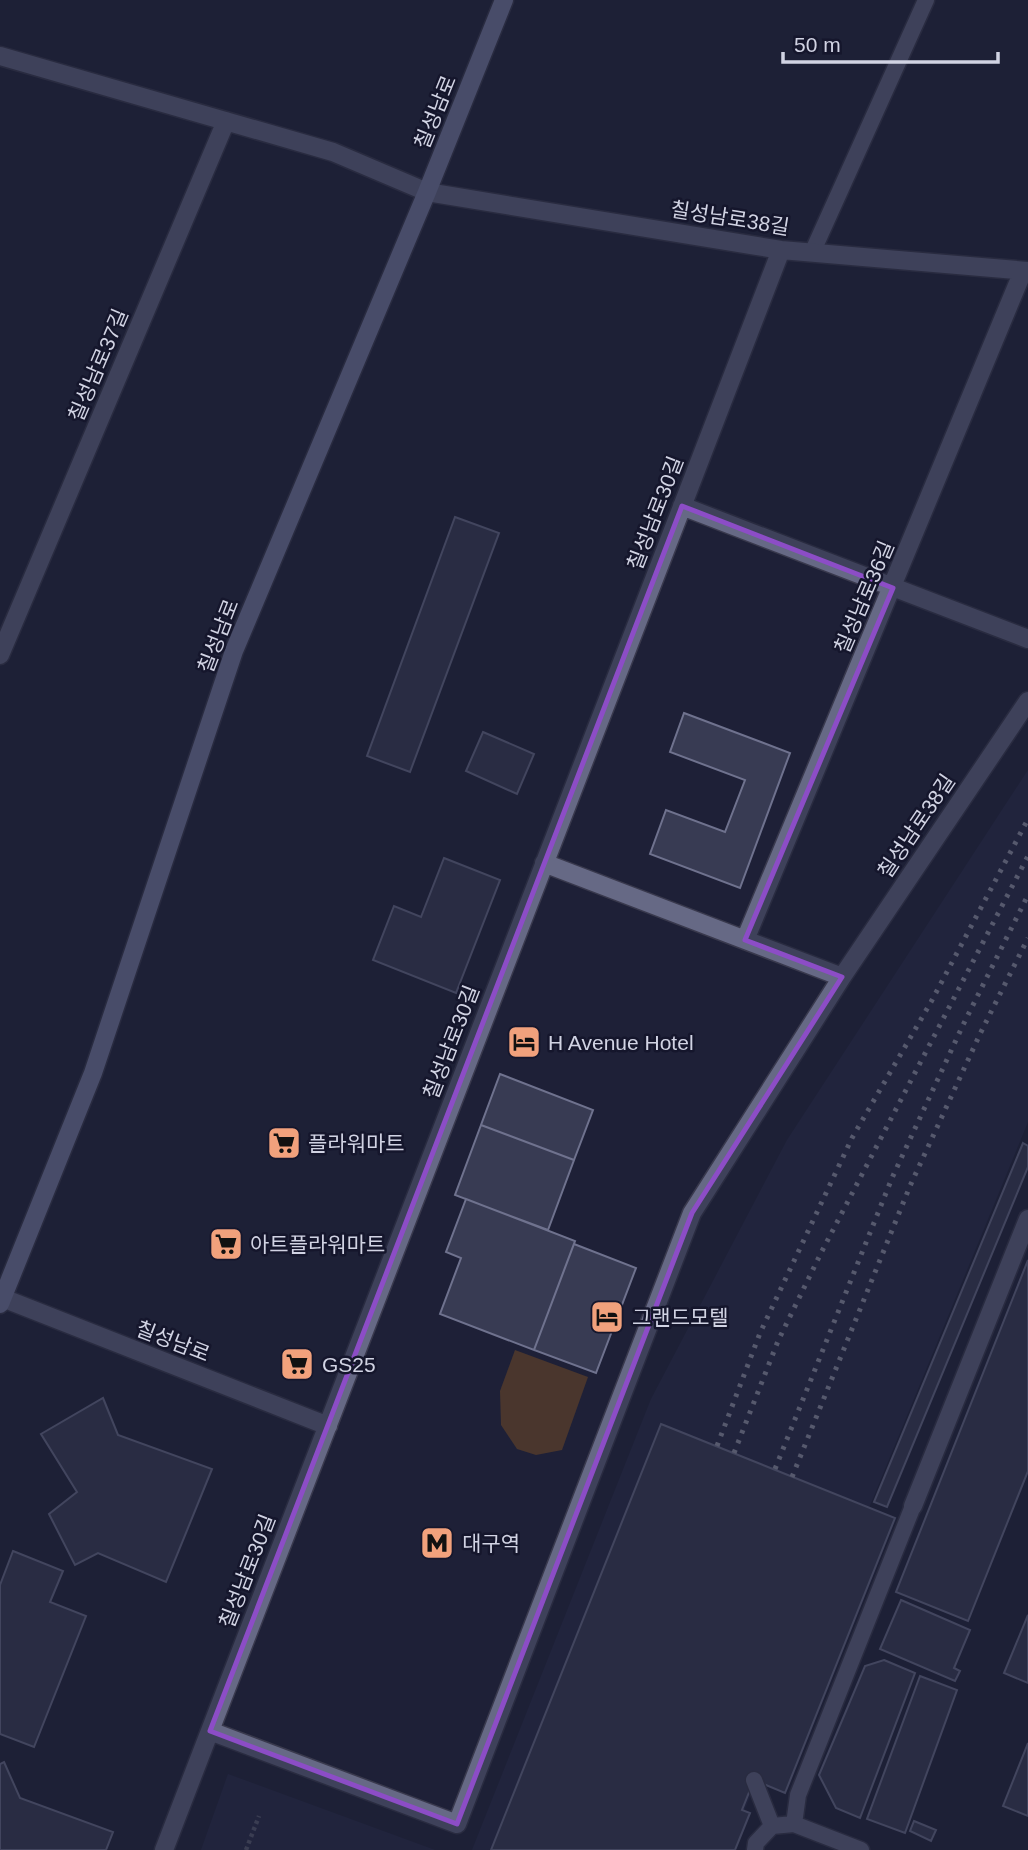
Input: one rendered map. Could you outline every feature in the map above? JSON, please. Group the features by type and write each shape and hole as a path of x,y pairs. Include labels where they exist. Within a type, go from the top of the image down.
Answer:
{"street":[{"name":"칠성남로","path":"328,1426 1,1300 93,1073 234,651 427,192 504,0"},
{"path":"0,56 334,152 427,192"},
{"name":"칠성남로37길","path":"0,655 6,625 226,121"},
{"name":"칠성남로38길","path":"427,192 781,250 1025,271"},
{"name":"칠성남로30길","path":"164,1850 781,250"},
{"name":"칠성남로36길","path":"746,940 1025,271"},
{"path":"682,506 1028,639"},
{"name":"칠성남로38길","path":"210,1731 457,1824 692,1213 842,977 1028,701"},
{"path":"544,863 842,977"},
{"path":"913,1506 1028,1219"}],"lane":[{"path":"813,253 926,0"},
{"path":"793,1824 798,1795 913,1506"},
{"path":"754,1780 772,1826"},
{"path":"755,1850 756,1843 772,1826 793,1824 862,1850"}],"path":[{"path":"246,1850 259,1816"}],"highlighted area":[{"path":"682,506 893,588 745,940 842,977 692,1213 457,1824 210,1731"}],"shaded area":[{"path":"1028,770 1028,1122 728,1850 472,1850 651,1399 787,1140"},
{"path":"515,1350 588,1377 562,1450 536,1455 517,1449 501,1425 500,1391"},
{"path":"228,1774 435,1850 201,1850"}],"building":[{"path":"455,517 499,533 410,772 367,756"},
{"path":"684,713 790,753 740,888 650,854 666,810 725,832 745,780 670,752"},
{"path":"483,732 534,754 517,794 466,771"},
{"path":"444,858 500,880 456,993 373,960 394,906 421,917"},
{"path":"500,1074 593,1110 574,1160 481,1125"},
{"path":"481,1125 574,1160 548,1230 455,1195"},
{"path":"1023,1143 1028,1146 1028,1167 887,1507 874,1502"},
{"path":"466,1199 575,1241 534,1350 440,1314 461,1258 446,1252"},
{"path":"574,1244 636,1268 596,1373 534,1350"},
{"path":"1028,1260 1028,1471 968,1621 896,1592"},
{"path":"103,1398 118,1435 212,1469 166,1582 98,1553 75,1565 49,1514 77,1492 41,1434"},
{"path":"661,1424 895,1518 785,1793 754,1780 742,1810 750,1813 735,1850 491,1850"},
{"path":"13,1551 63,1571 50,1602 86,1616 34,1747 0,1734 0,1585"},
{"path":"901,1600 970,1630 954,1668 960,1671 955,1681 880,1649"},
{"path":"1028,1615 1028,1683 1004,1673"},
{"path":"884,1660 915,1673 860,1818 836,1808 819,1775 865,1666"},
{"path":"920,1676 957,1690 905,1833 867,1819"},
{"path":"1028,1743 1028,1816 1003,1806"},
{"path":"4,1762 20,1798 113,1832 106,1850 0,1850 0,1764"},
{"path":"914,1821 936,1830 931,1841 910,1831"}],"railway":[{"path":"717,1446 760,1333 852,1138 931,1002 1028,819"},
{"path":"734,1453 778,1341 821,1253 1028,856"},
{"path":"775,1469 892,1178 963,1025 1028,895"},
{"path":"792,1477 910,1186 1028,938"}],"place":[{"name":"H Avenue Hotel","path":"524,1042"},
{"name":"플라워마트","path":"284,1143"},
{"name":"아트플라워마트","path":"226,1244"},
{"name":"그랜드모텔","path":"607,1317"},
{"name":"GS25","path":"297,1364"},
{"name":"대구역","path":"437,1543"}]}
